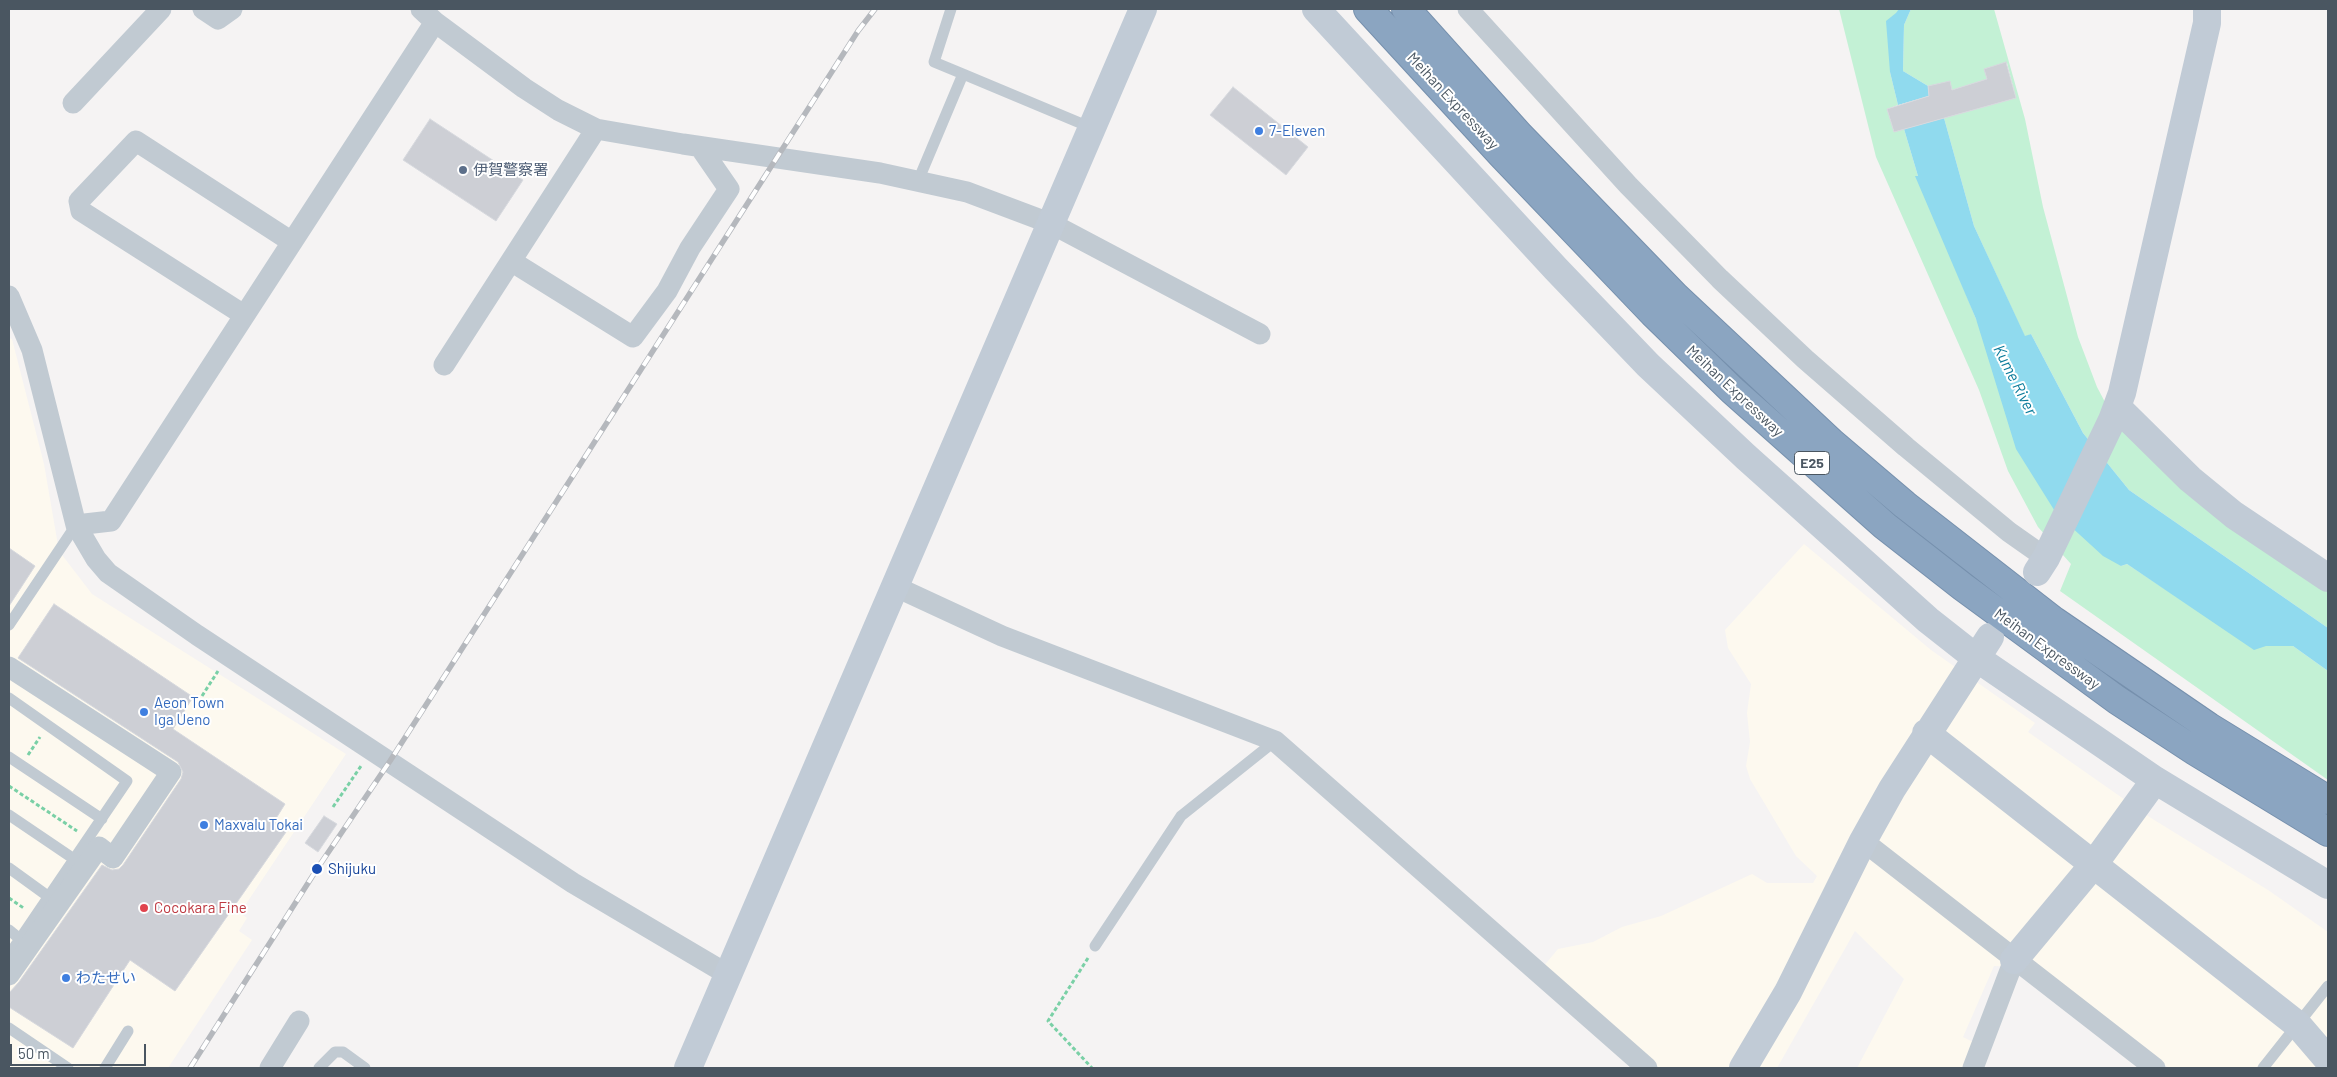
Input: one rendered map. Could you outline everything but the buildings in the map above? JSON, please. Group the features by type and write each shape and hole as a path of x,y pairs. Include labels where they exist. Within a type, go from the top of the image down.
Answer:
{"highway":[{"name":"Meihan Expressway","path":"1368,9 1549,206 1653,313 1732,390 1885,526 1963,588 2117,700 2235,776 2328,832"},
{"name":"Meihan Expressway","path":"1406,9 1520,136 1675,296 1847,456 1905,505 2054,621 2209,727 2328,800"}],"street":[{"path":"73,103 161,9"},
{"path":"203,9 218,19 232,9"},
{"path":"688,1068 1143,9"},
{"path":"1316,9 1556,269 1648,365 1845,547 1928,620 1982,647 2155,780 2328,885"},
{"path":"1468,9 1628,185 1720,279 1805,359 1906,447 2009,532 2045,559 2115,414 2207,23 2207,9"},
{"path":"76,525 111,521 292,242 431,14 524,88 558,110 596,129 700,147 880,173 967,192 1052,224 1260,334"},
{"path":"444,365 596,129"},
{"path":"244,315 81,211 80,201 136,142 292,242"},
{"path":"511,261 633,337 667,291 690,248 729,189 700,147"},
{"path":"9,296 32,350 76,525 96,559 108,573 197,635 573,883 728,974"},
{"path":"2115,414 2234,515 2328,578"},
{"path":"894,586 1002,636 1275,740 1647,1068"},
{"path":"1743,1068 1788,992 1863,841 1926,734 1982,647"},
{"path":"9,667 172,772 113,858 99,847 9,975"},
{"path":"1926,734 2298,1025 2328,1060"},
{"path":"1973,1068 2014,960 2094,864 2155,780"},
{"path":"1863,841 2155,1068"},
{"path":"270,1068 299,1021"}],"lane":[{"path":"950,9 934,62 1092,128"},
{"path":"918,181 963,74"},
{"path":"9,625 76,525"},
{"path":"9,698 127,781 9,955"},
{"path":"1095,946 1181,816 1275,740"},
{"path":"9,757 102,819"},
{"path":"9,815 74,859"},
{"path":"9,868 49,896"},
{"path":"9,930 20,939"},
{"path":"2263,1068 2328,986"},
{"path":"9,1028 68,1068"},
{"path":"105,1068 128,1032"},
{"path":"319,1068 334,1052 343,1052 365,1068"}],"path":[{"path":"202,696 221,667"},
{"path":"25,759 42,734"},
{"path":"333,807 372,749"},
{"path":"9,786 81,833"},
{"path":"9,898 28,911"},
{"path":"1092,1068 1048,1021 1095,946"}],"shaded area":[{"name":"Aeon Town Iga Ueno","path":"9,338 12,339 44,464 59,551 92,594 346,754 240,913 247,918 239,931 252,940 168,1068 9,1068"},
{"path":"1804,544 1931,650 2035,723 2028,732 2151,818 2268,890 2328,932 2328,1068 2169,1068 2039,968 1994,966 1963,1037 1975,1043 1963,1068 1857,1068 1904,979 1855,931 1777,1068 1659,1068 1543,967 1558,949 1593,942 1622,927 1661,916 1752,874 1767,883 1813,883 1817,876 1796,856 1750,779 1746,766 1750,742 1747,713 1751,684 1728,648 1725,630"}],"green space":[{"path":"1839,9 1899,9 1890,72 1898,105 1887,109 1894,132 1904,129 1918,176 1976,319 2121,566 2127,564 2192,607 2266,646 2293,646 2328,671 2328,780 2060,591 2071,564 2038,527 2008,471 1979,390 1876,157"},
{"path":"1911,9 1994,9 2025,119 2043,207 2078,337 2097,387 2106,404 2328,585 2328,628 2129,490 2083,433 2031,334 2025,337 1974,226 1944,118 2016,98 2007,63 1985,69 1987,79 1952,90 1950,82 1928,86 1903,71 1904,25"}],"water":[{"path":"1899,9 1911,9 1904,25 1903,71 1928,86 1929,96 1898,105 1890,72 1886,21"},
{"name":"Kume River","path":"1944,118 1974,226 2025,336 2031,334 2083,433 2129,490 2328,628 2328,671 2293,646 2266,646 2254,650 2127,564 2121,566 2103,556 2056,513 2016,449 1976,319 1915,176 1918,176 1904,129"}],"railway":[{"path":"190,1068 317,869 390,761 858,31 875,9"}],"place":[{"name":"7-Eleven","path":"1259,131"},
{"name":"伊賀警察署","path":"463,170"},
{"name":"Aeon Town Iga Ueno","path":"144,712"},
{"name":"Maxvalu Tokai","path":"204,825"},
{"name":"Shijuku","path":"317,869"},
{"name":"Cocokara Fine","path":"144,908"},
{"name":"わたせい","path":"66,978"}]}
